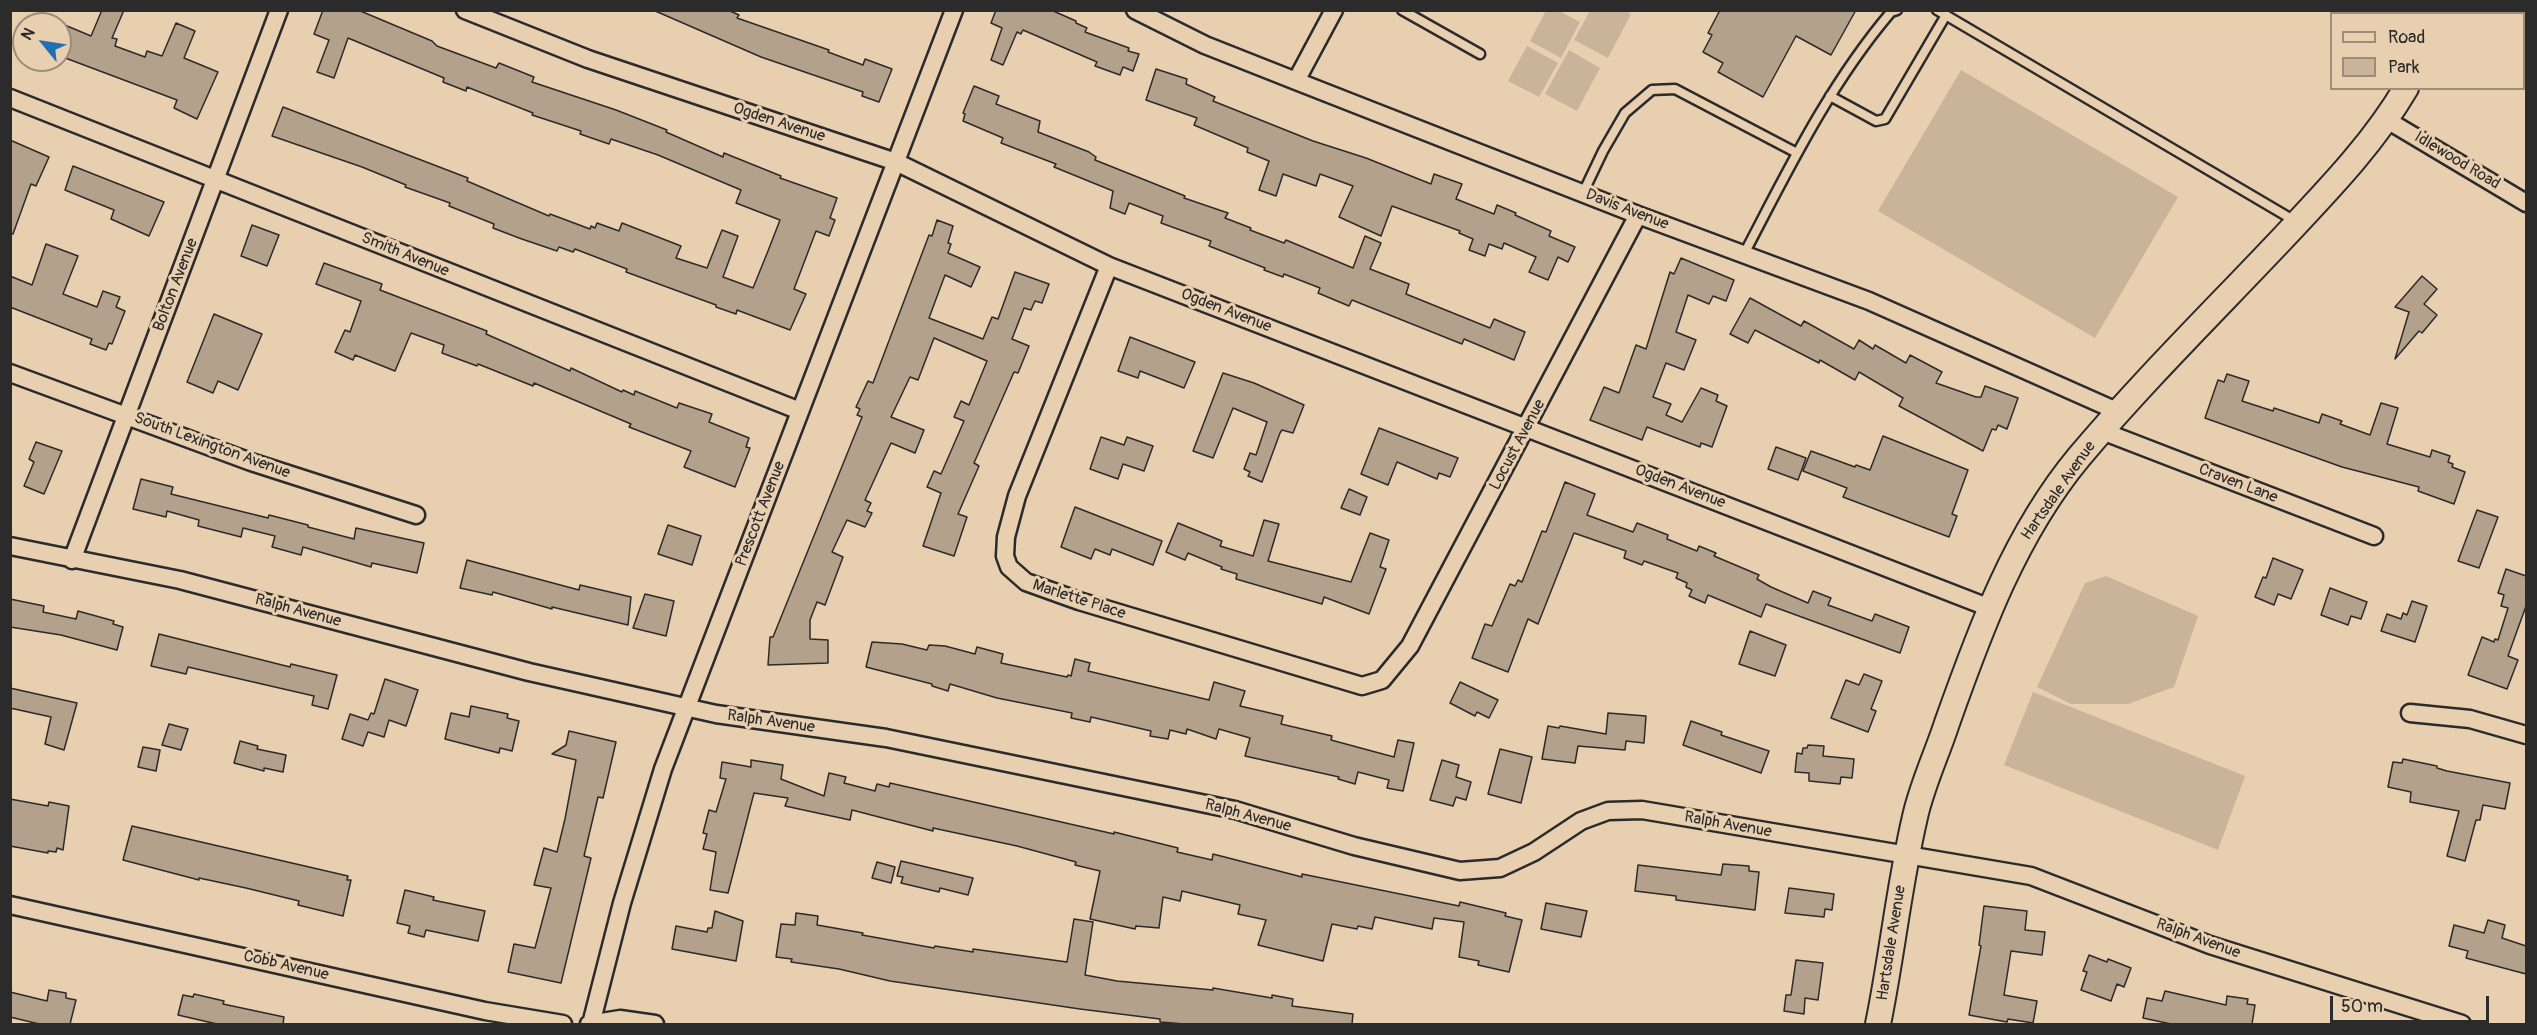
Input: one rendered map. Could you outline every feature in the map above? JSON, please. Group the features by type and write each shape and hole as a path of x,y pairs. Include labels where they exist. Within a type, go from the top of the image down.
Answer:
{"street":[{"name":"Bolton Avenue","path":"72,560 279,10"},
{"name":"Ogden Avenue","path":"465,10 588,59 896,162 1109,266 1990,608"},
{"name":"Prescott Avenue","path":"590,1024 625,892 663,769 954,10"},
{"name":"Davis Avenue","path":"1135,10 1205,45 1638,215 1869,301 2119,412"},
{"path":"1296,81 1334,10"},
{"name":"Hartsdale Avenue","path":"1878,1024 1892,958 1906,855 1916,813 1980,629 2029,528 2077,459 2298,222 2387,120 2405,90"},
{"name":"Smith Avenue","path":"10,98 800,411"},
{"name":"Idlewood Road","path":"2387,120 2526,203"},
{"name":"Locust Avenue","path":"1389,671 1410,646 1528,428 1638,215"},
{"name":"Marlette Place","path":"1109,266 1017,496 1006,537 1005,556 1009,567 1026,582 1079,601 1362,686 1382,680 1389,671"},
{"name":"South Lexington Avenue","path":"10,373 251,462 416,515"},
{"name":"Craven Lane","path":"2102,431 2374,536"},
{"name":"Ralph Avenue","path":"10,546 180,580 529,672 716,714 886,738 1235,810 1354,846 1460,871 1500,868 1534,852 1581,820 1608,811 1642,810 2031,876 2210,945 2462,1024"},
{"path":"2410,713 2470,719 2526,735"},
{"name":"Cobb Avenue","path":"10,905 485,1011 563,1024"},
{"path":"590,1024 620,1019 655,1024"}],"lane":[{"path":"1402,10 1480,54"},
{"path":"1744,254 1830,96 1862,46 1891,12 1897,10"},
{"path":"1937,10 2298,222"},
{"path":"1830,96 1876,121 1886,119 1946,15"},
{"path":"1583,193 1603,151 1625,113 1652,90 1675,89 1797,153"}],"green space":[{"path":"1546,11 1559,11 1580,22 1561,58 1530,41"},
{"path":"1590,11 1625,11 1631,14 1608,58 1574,40"},
{"path":"1527,46 1558,63 1539,97 1508,81"},
{"path":"1569,50 1600,68 1577,111 1545,94"},
{"path":"1961,70 2178,197 2095,338 1878,211"},
{"path":"2106,576 2198,616 2174,687 2128,704 2071,704 2037,687 2085,583"},
{"path":"2033,692 2245,776 2218,850 2004,765"}],"building":[{"path":"102,10 124,10 112,38 117,39 115,46 145,57 147,51 162,56 176,23 195,31 184,58 218,72 197,119 174,108 177,100 72,61 72,28 91,36"},
{"path":"323,10 358,10 432,41 437,46 496,68 499,63 534,77 532,82 616,110 667,130 666,132 723,157 724,153 781,176 780,178 837,198 830,218 835,220 829,236 816,231 794,289 806,294 790,330 737,310 736,314 716,307 716,305 626,272 627,269 575,249 573,252 559,247 557,251 519,238 493,228 494,224 449,206 450,203 405,187 406,185 362,167 272,136 283,107 468,178 467,181 549,216 550,214 590,229 591,226 595,228 597,223 619,231 622,223 681,246 676,258 707,268 722,230 738,236 723,277 753,288 768,251 780,220 736,203 741,190 658,155 611,139 609,144 467,87 466,91 443,82 444,78 348,38 334,78 317,72 329,40 314,34"},
{"path":"653,10 728,10 739,15 737,18 829,50 828,52 863,65 865,59 892,69 879,102 862,96 863,92 761,57"},
{"path":"996,10 1051,10 1076,21 1087,28 1085,32 1139,54 1133,71 1123,67 1120,75 1095,66 1097,62 1023,30 1021,34 1017,32 1003,65 991,60 1002,28 991,23"},
{"path":"1720,10 1856,10 1831,55 1796,36 1763,97 1718,72 1723,63 1703,52 1712,35 1708,33"},
{"path":"1156,69 1187,79 1186,84 1215,97 1213,101 1313,141 1366,158 1431,184 1434,174 1462,184 1456,199 1494,214 1497,205 1551,231 1549,236 1575,247 1568,262 1558,257 1548,280 1529,272 1536,257 1504,243 1502,249 1489,244 1485,256 1469,250 1473,239 1459,233 1460,231 1392,206 1381,236 1339,217 1353,186 1320,174 1316,186 1283,174 1276,196 1259,190 1269,161 1247,152 1248,148 1194,125 1197,118 1146,100"},
{"path":"974,86 999,96 996,104 1040,121 1038,132 1089,152 1096,157 1095,160 1185,196 1184,198 1228,213 1225,218 1251,228 1250,230 1284,243 1286,240 1353,268 1365,236 1381,243 1370,269 1409,284 1406,294 1490,328 1494,319 1525,332 1514,360 1464,339 1462,344 1352,300 1349,306 1318,293 1320,288 1284,274 1283,277 1264,270 1265,268 1209,246 1211,241 1161,223 1163,216 1129,203 1125,214 1110,208 1113,191 1054,167 1056,164 1001,143 1003,138 963,121 965,114 963,113"},
{"path":"10,140 49,157 36,186 31,184 13,234 10,233"},
{"path":"73,166 164,202 149,236 111,219 114,210 65,190"},
{"path":"937,220 953,226 948,243 951,244 948,253 980,267 971,287 945,275 929,318 983,339 992,317 998,319 1015,272 1049,284 1042,303 1035,301 1031,310 1024,308 1012,339 1029,346 1018,373 1014,372 974,463 979,466 958,514 967,517 954,556 923,546 941,493 927,487 934,471 941,474 964,421 954,417 961,401 969,405 987,361 934,338 918,380 910,377 891,417 924,430 915,453 891,443 865,500 871,503 867,511 872,513 865,527 847,520 832,552 843,557 825,605 817,602 810,620 810,639 828,640 828,663 768,665 770,637 773,637 862,417 857,415 860,409 856,407 868,381 873,383 929,235 932,236"},
{"path":"252,225 279,235 267,266 241,256"},
{"path":"46,244 78,256 63,294 97,307 103,291 120,297 116,307 125,311 112,344 109,343 106,350 90,344 92,339 10,307 10,276 32,285"},
{"path":"1681,258 1734,280 1726,301 1713,296 1709,304 1688,295 1676,332 1696,340 1684,370 1666,363 1653,397 1671,404 1666,415 1682,422 1701,388 1718,395 1716,401 1727,406 1712,447 1701,443 1700,447 1647,427 1642,440 1590,420 1604,387 1619,393 1636,345 1646,349 1670,272 1674,274"},
{"path":"324,263 382,284 380,290 487,331 486,334 570,371 571,368 622,392 623,390 634,395 635,391 677,408 679,403 712,414 709,422 749,438 746,447 750,448 735,487 684,467 691,451 629,427 631,424 534,383 533,386 478,364 477,366 442,353 444,345 411,333 395,371 355,355 353,360 335,352 345,330 350,332 361,301 316,284"},
{"path":"2422,276 2437,289 2424,304 2437,315 2422,333 2419,331 2395,359 2409,312 2395,307"},
{"path":"1750,298 1801,326 1804,321 1854,349 1859,340 1873,349 1875,345 1906,363 1910,355 1942,372 1936,383 1976,397 1981,397 1985,386 2018,398 2007,429 1998,425 1996,430 1992,429 1983,451 1899,406 1903,398 1859,372 1855,380 1820,360 1819,363 1755,330 1748,343 1730,334"},
{"path":"214,314 262,334 238,390 218,381 213,393 187,382"},
{"path":"1130,337 1195,362 1184,388 1140,371 1138,378 1118,371"},
{"path":"1223,373 1254,383 1304,405 1293,433 1282,430 1280,433 1262,482 1248,476 1250,472 1244,469 1250,453 1256,455 1267,422 1233,408 1213,458 1193,451"},
{"path":"2227,374 2249,381 2242,401 2273,411 2274,408 2319,423 2322,414 2342,421 2340,424 2370,435 2381,403 2398,408 2387,444 2430,457 2432,450 2450,456 2448,462 2453,464 2452,467 2465,472 2454,504 2418,491 2419,487 2342,467 2205,418 2218,380 2224,382"},
{"path":"1379,428 1458,458 1450,477 1439,473 1437,479 1397,462 1388,485 1361,474"},
{"path":"1883,436 1968,470 1952,514 1957,516 1949,537 1843,497 1847,488 1803,471 1811,451 1870,470"},
{"path":"1101,437 1124,445 1127,437 1153,446 1144,471 1123,464 1118,479 1090,469"},
{"path":"36,442 62,451 44,494 24,486 34,462 29,459"},
{"path":"1776,447 1806,458 1798,480 1768,469"},
{"path":"141,479 173,487 171,494 268,518 269,515 354,539 356,528 424,543 417,573 372,563 371,567 303,547 301,555 272,547 275,536 243,528 241,537 198,526 199,520 167,511 166,517 133,509"},
{"path":"1565,482 1595,494 1587,515 1633,532 1637,523 1668,535 1667,539 1697,551 1699,546 1716,553 1714,556 1759,575 1757,579 1771,587 1808,603 1813,591 1831,598 1828,605 1872,621 1875,614 1909,627 1900,653 1766,604 1761,617 1708,595 1705,603 1689,596 1692,590 1686,587 1687,583 1676,578 1678,573 1644,561 1642,565 1624,558 1626,551 1574,533 1538,624 1528,619 1508,672 1472,658 1485,624 1492,626 1510,584 1515,586 1518,580 1522,582 1542,531 1546,532"},
{"path":"1349,489 1367,497 1360,515 1341,508"},
{"path":"1075,507 1162,541 1153,565 1112,549 1110,555 1095,549 1091,559 1061,547"},
{"path":"2477,510 2498,517 2479,568 2458,561"},
{"path":"1264,520 1279,524 1268,561 1351,582 1370,533 1389,540 1380,567 1386,569 1369,614 1324,597 1322,604 1236,579 1237,574 1188,553 1185,560 1166,552 1178,523 1222,541 1220,546 1253,556"},
{"path":"668,525 701,536 692,565 658,554"},
{"path":"2273,558 2303,570 2291,599 2278,594 2274,605 2255,597 2263,577 2266,578"},
{"path":"467,560 579,590 580,585 631,597 628,625 552,607 552,609 493,592 492,595 460,588"},
{"path":"2506,569 2526,576 2526,606 2508,656 2518,660 2507,689 2468,675 2482,637 2494,642 2495,639 2498,640 2508,608 2501,606 2504,595 2498,593"},
{"path":"2330,588 2367,602 2361,619 2351,616 2348,625 2321,615"},
{"path":"645,594 674,601 666,636 633,628"},
{"path":"10,599 44,606 43,612 76,619 78,611 114,621 113,624 123,627 117,650 61,635 10,627"},
{"path":"2412,601 2427,606 2415,642 2381,631 2387,614 2401,619 2403,613 2407,615"},
{"path":"1750,631 1786,645 1775,676 1739,664"},
{"path":"159,634 290,667 291,664 337,675 328,709 312,705 314,696 188,667 186,674 151,666"},
{"path":"872,642 902,644 927,650 929,645 945,646 975,654 977,647 1003,654 1001,663 1067,677 1071,676 1075,659 1090,663 1088,671 1209,700 1214,682 1245,691 1240,706 1283,716 1281,724 1332,736 1331,740 1394,757 1398,740 1414,743 1403,791 1387,788 1389,780 1358,772 1355,784 1338,779 1339,777 1245,756 1250,738 1219,729 1216,739 1187,729 1186,734 1170,730 1168,739 1150,736 1151,731 1091,717 1090,722 1071,718 1072,713 997,698 950,684 948,691 932,686 932,684 866,667"},
{"path":"1864,674 1882,681 1871,709 1876,711 1868,732 1831,718 1846,680 1859,685"},
{"path":"385,679 418,690 406,726 389,720 384,737 368,732 363,746 342,739 350,714 368,720 371,713 374,714"},
{"path":"1460,682 1498,700 1489,718 1477,712 1475,716 1450,703"},
{"path":"10,688 77,703 64,750 45,744 51,717 10,708"},
{"path":"471,706 508,714 507,718 519,721 512,751 500,748 499,753 445,739 451,713 469,717"},
{"path":"1608,713 1646,716 1644,743 1626,741 1625,750 1578,746 1575,763 1542,759 1548,726 1606,734"},
{"path":"1691,721 1722,732 1721,735 1769,751 1761,773 1683,745"},
{"path":"169,724 188,729 181,750 162,745"},
{"path":"569,731 616,742 603,798 598,797 584,856 591,858 561,983 508,972 514,944 535,948 551,888 534,885 544,848 557,852 565,819 576,760 552,754 566,745"},
{"path":"240,741 258,746 257,749 286,755 283,772 264,768 264,771 234,763"},
{"path":"1808,745 1824,746 1823,756 1854,759 1852,778 1841,777 1840,784 1809,781 1809,773 1795,772 1797,753 1802,754 1803,748 1807,748"},
{"path":"143,747 160,750 156,771 138,767"},
{"path":"1500,749 1532,757 1521,803 1488,794"},
{"path":"2403,759 2437,766 2447,771 2510,783 2505,809 2483,805 2480,820 2476,820 2465,861 2447,856 2459,811 2410,802 2411,792 2388,787 2393,762 2402,763"},
{"path":"751,760 783,765 781,779 824,796 829,773 846,777 844,783 875,791 877,784 889,787 890,783 1114,834 1114,832 1178,848 1177,852 1212,860 1213,854 1302,877 1302,874 1459,906 1460,902 1506,913 1505,916 1522,920 1509,972 1478,965 1479,961 1459,957 1464,922 1434,918 1432,929 1375,917 1372,929 1358,926 1357,929 1332,924 1323,961 1258,945 1266,920 1238,914 1240,905 1182,891 1180,901 1163,897 1159,928 1136,926 1135,929 1090,919 1100,871 1075,865 1076,862 1017,846 933,828 933,831 852,810 850,820 785,806 788,798 754,793 728,893 710,890 716,852 703,849 707,834 703,833 709,810 716,812 726,779 720,778 722,762 751,767"},
{"path":"1442,760 1459,765 1456,777 1471,782 1466,800 1456,797 1453,806 1430,800"},
{"path":"10,799 48,806 49,802 69,806 63,850 57,848 56,852 48,851 48,853 10,846"},
{"path":"132,826 348,876 347,880 351,880 343,916 298,905 299,901 199,878 199,880 123,860"},
{"path":"901,861 973,878 968,895 940,888 939,892 901,883 903,877 897,876"},
{"path":"877,862 895,867 891,883 872,878"},
{"path":"1723,864 1749,866 1749,871 1759,872 1755,910 1676,900 1676,896 1635,891 1638,865 1721,875"},
{"path":"1789,888 1834,894 1832,910 1825,909 1824,917 1785,913"},
{"path":"405,890 434,897 433,900 485,911 478,941 426,930 424,937 408,933 410,926 397,923"},
{"path":"1546,903 1587,911 1581,937 1541,929"},
{"path":"1984,906 2027,911 2025,930 2045,932 2042,955 2011,951 2004,995 2037,1001 2033,1023 2008,1019 2007,1022 1969,1015 1981,946 1979,945"},
{"path":"715,911 743,921 736,961 672,949 676,926 707,932 708,928 712,928"},
{"path":"796,913 818,916 817,925 863,933 862,935 934,948 935,946 973,952 973,949 1067,962 1074,919 1093,922 1085,975 1117,981 1213,990 1213,988 1272,998 1272,995 1293,999 1292,1006 1353,1014 1352,1024 1160,1022 1160,1019 890,981 839,969 791,962 792,959 776,957 781,924 795,925"},
{"path":"2488,920 2505,925 2502,938 2526,946 2526,974 2466,958 2468,951 2449,946 2454,925 2484,933"},
{"path":"2089,955 2131,968 2124,987 2117,984 2111,1001 2081,990 2087,972 2083,971"},
{"path":"1796,960 1823,963 1818,1000 1805,998 1804,1014 1784,1011 1786,995 1791,995"},
{"path":"49,990 66,993 66,998 76,1000 70,1024 39,1024 10,1017 10,992 47,1001"},
{"path":"2165,991 2226,1005 2227,996 2248,999 2247,1004 2255,1005 2252,1024 2171,1024 2143,1018 2147,998 2162,1001"},
{"path":"194,994 224,1001 223,1004 284,1017 283,1024 217,1024 178,1015 183,995 193,997"}]}
